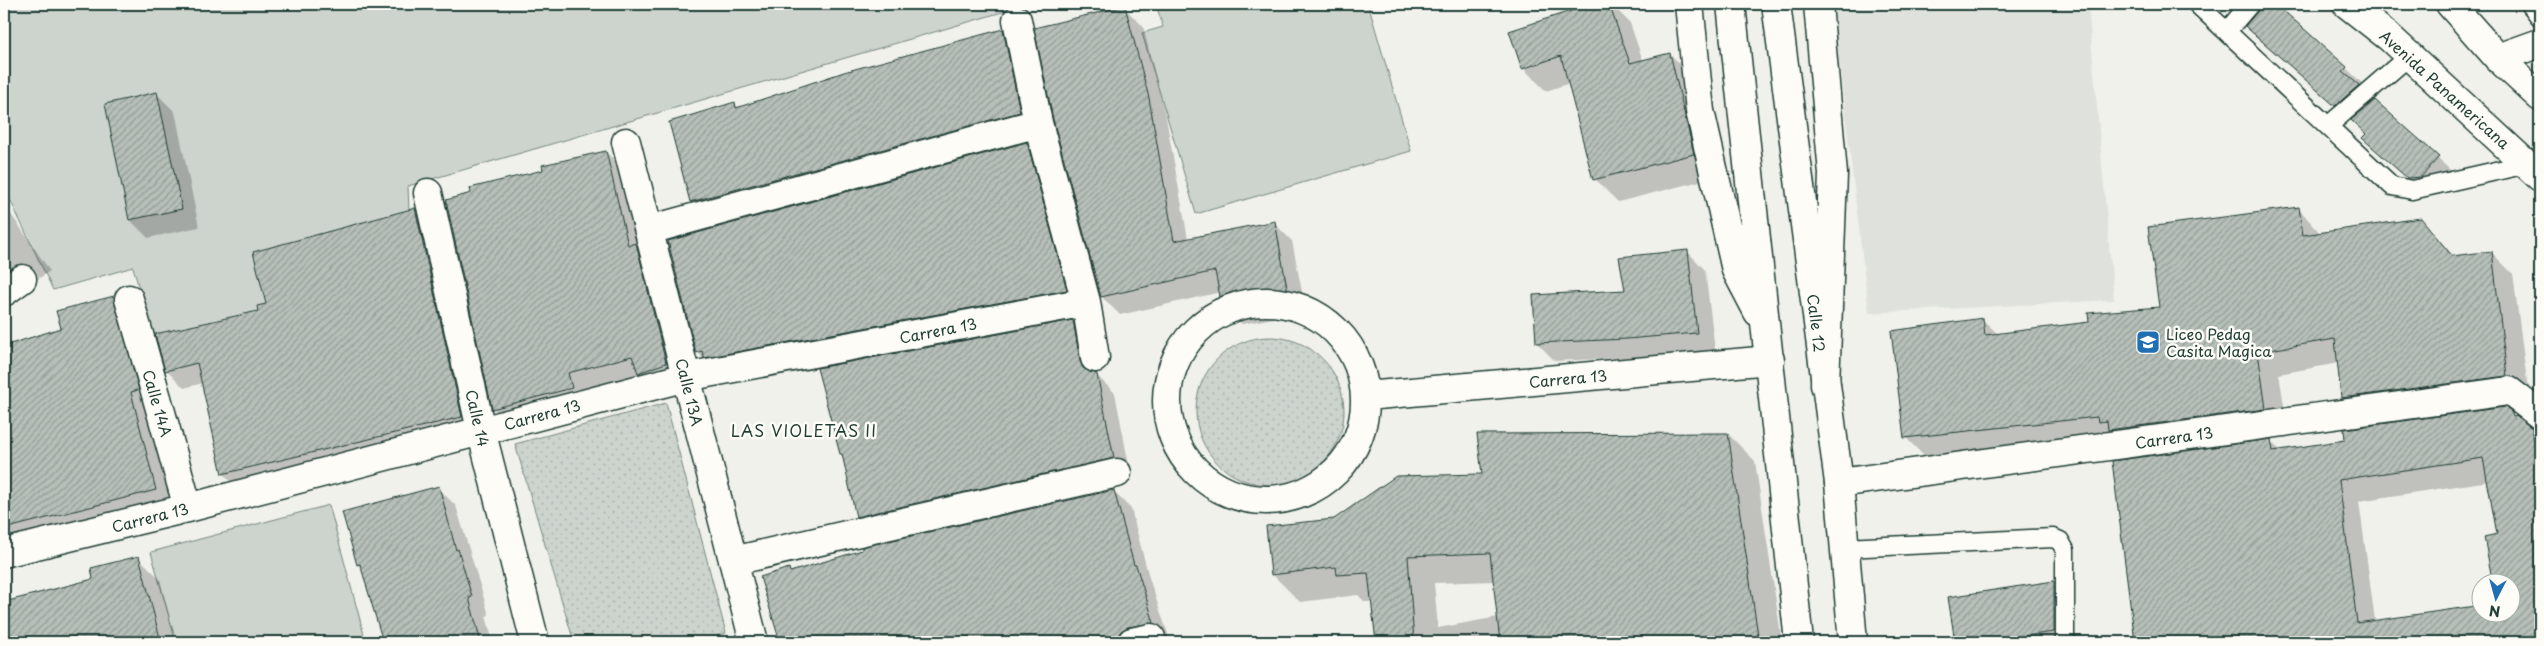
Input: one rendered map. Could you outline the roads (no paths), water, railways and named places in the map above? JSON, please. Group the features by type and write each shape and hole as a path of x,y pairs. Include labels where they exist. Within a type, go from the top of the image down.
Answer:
{"street":[{"path":"1689,4 1700,111 1736,270 1765,326"},
{"path":"1730,4 1799,642"},
{"name":"Calle 12","path":"1776,4 1839,483 1853,642"},
{"path":"1818,4 1832,174 1825,385"},
{"name":"Avenida Panamericana","path":"2347,4 2388,37 2534,171"},
{"path":"2361,4 2388,37"},
{"path":"2450,4 2498,58 2540,98"},
{"path":"1016,20 1038,123 1086,302 1095,358"},
{"path":"2498,58 2540,43"},
{"path":"649,230 1038,123"},
{"name":"Calle 13A","path":"626,142 754,642"},
{"name":"Calle 14","path":"428,193 480,430 535,642"},
{"name":"Calle 14A","path":"129,299 188,508"},
{"name":"Carrera 13","path":"4,553 188,508 686,377 1086,302"},
{"path":"1277,302 1311,313 1339,333 1358,362 1366,396 1362,430 1346,461 1320,485 1289,499 1254,500 1220,490 1213,485 1192,469 1173,440 1166,407 1170,372 1185,341 1211,318 1243,304 1277,302"},
{"name":"Carrera 13","path":"1366,396 1770,360"},
{"name":"Carrera 13","path":"1839,483 2509,391 2540,415"},
{"path":"733,561 1117,473"}],"lane":[{"path":"2197,4 2392,186 2402,190 2412,190 2534,171"},
{"path":"2227,31 2250,4"},
{"path":"2530,4 2540,17"},
{"path":"2328,126 2409,56"},
{"path":"1845,548 2053,538 2060,541 2066,550 2065,642"}],"place":[{"name":"Liceo Pedag Casita Magica","path":"2148,342"}],"district":[{"name":"LAS VIOLETAS II","path":"804,430"}]}
